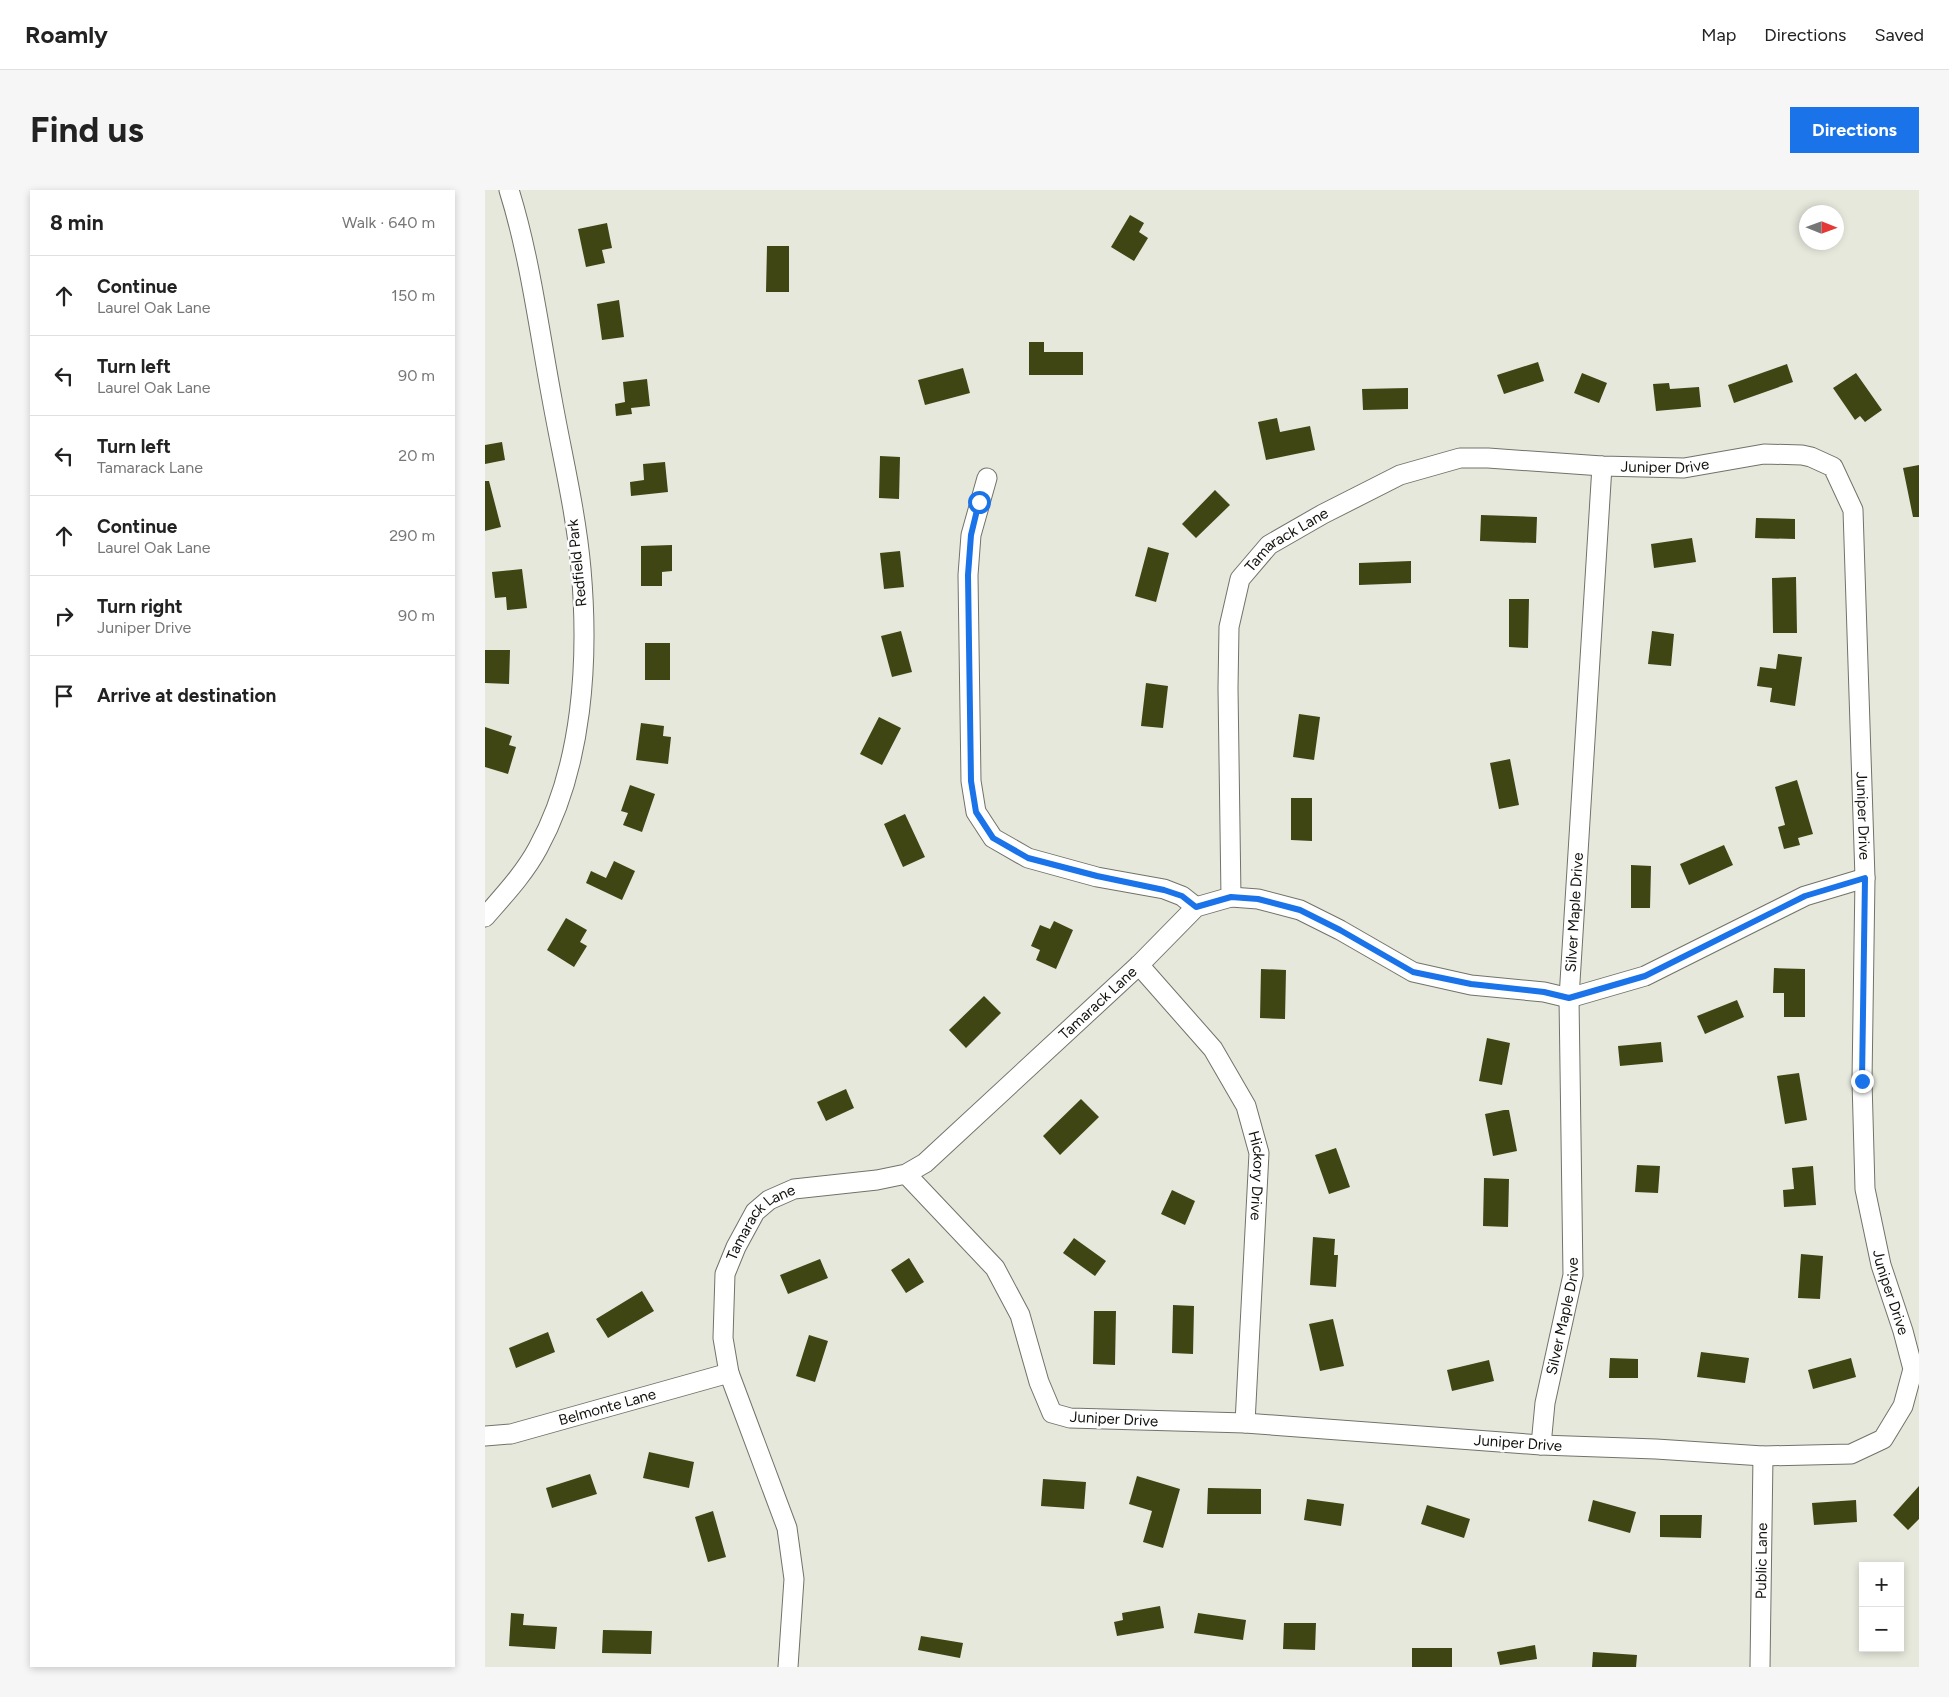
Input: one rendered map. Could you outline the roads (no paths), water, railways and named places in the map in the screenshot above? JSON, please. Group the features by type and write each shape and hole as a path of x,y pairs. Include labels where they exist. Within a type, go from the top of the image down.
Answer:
{"street":[{"name":"Redfield Park","path":"485,917 517,880 538,848 561,799 577,732 583,644 581,568 571,505 529,277 509,190"},
{"name":"Juniper Drive","path":"906,1174 995,1268 1020,1314 1039,1382 1052,1413 1070,1418 1245,1423 1541,1445 1655,1449 1763,1456 1851,1454 1883,1439 1903,1406 1913,1369 1881,1265 1865,1189 1862,1081 1865,878 1853,510 1833,467 1802,455 1764,454 1684,468 1601,466"},
{"name":"Tamarack Lane","path":"788,1667 794,1579 787,1528 729,1373 723,1338 725,1274 736,1247 755,1212 769,1200 794,1188 877,1180 906,1174 925,1163 1139,965 1196,907 1231,897 1229,627 1240,578 1269,545 1323,514 1400,475 1460,458 1488,458 1601,466"},
{"name":"Silver Maple Drive","path":"1541,1445 1545,1403 1573,1275 1569,998 1601,466"},
{"path":"987,478 971,535 968,575 971,781 976,812 993,838 1028,858 1097,876 1164,890 1182,896 1196,907"},
{"path":"1231,897 1258,899 1300,910 1340,930 1413,972 1471,984 1544,992 1569,998 1645,976 1805,896 1865,878"},
{"name":"Hickory Drive","path":"1139,965 1213,1049 1246,1106 1259,1153 1245,1423"},
{"name":"Belmonte Lane","path":"485,1436 511,1434 729,1373"},
{"name":"Public Lane","path":"1760,1667 1763,1456"}]}
